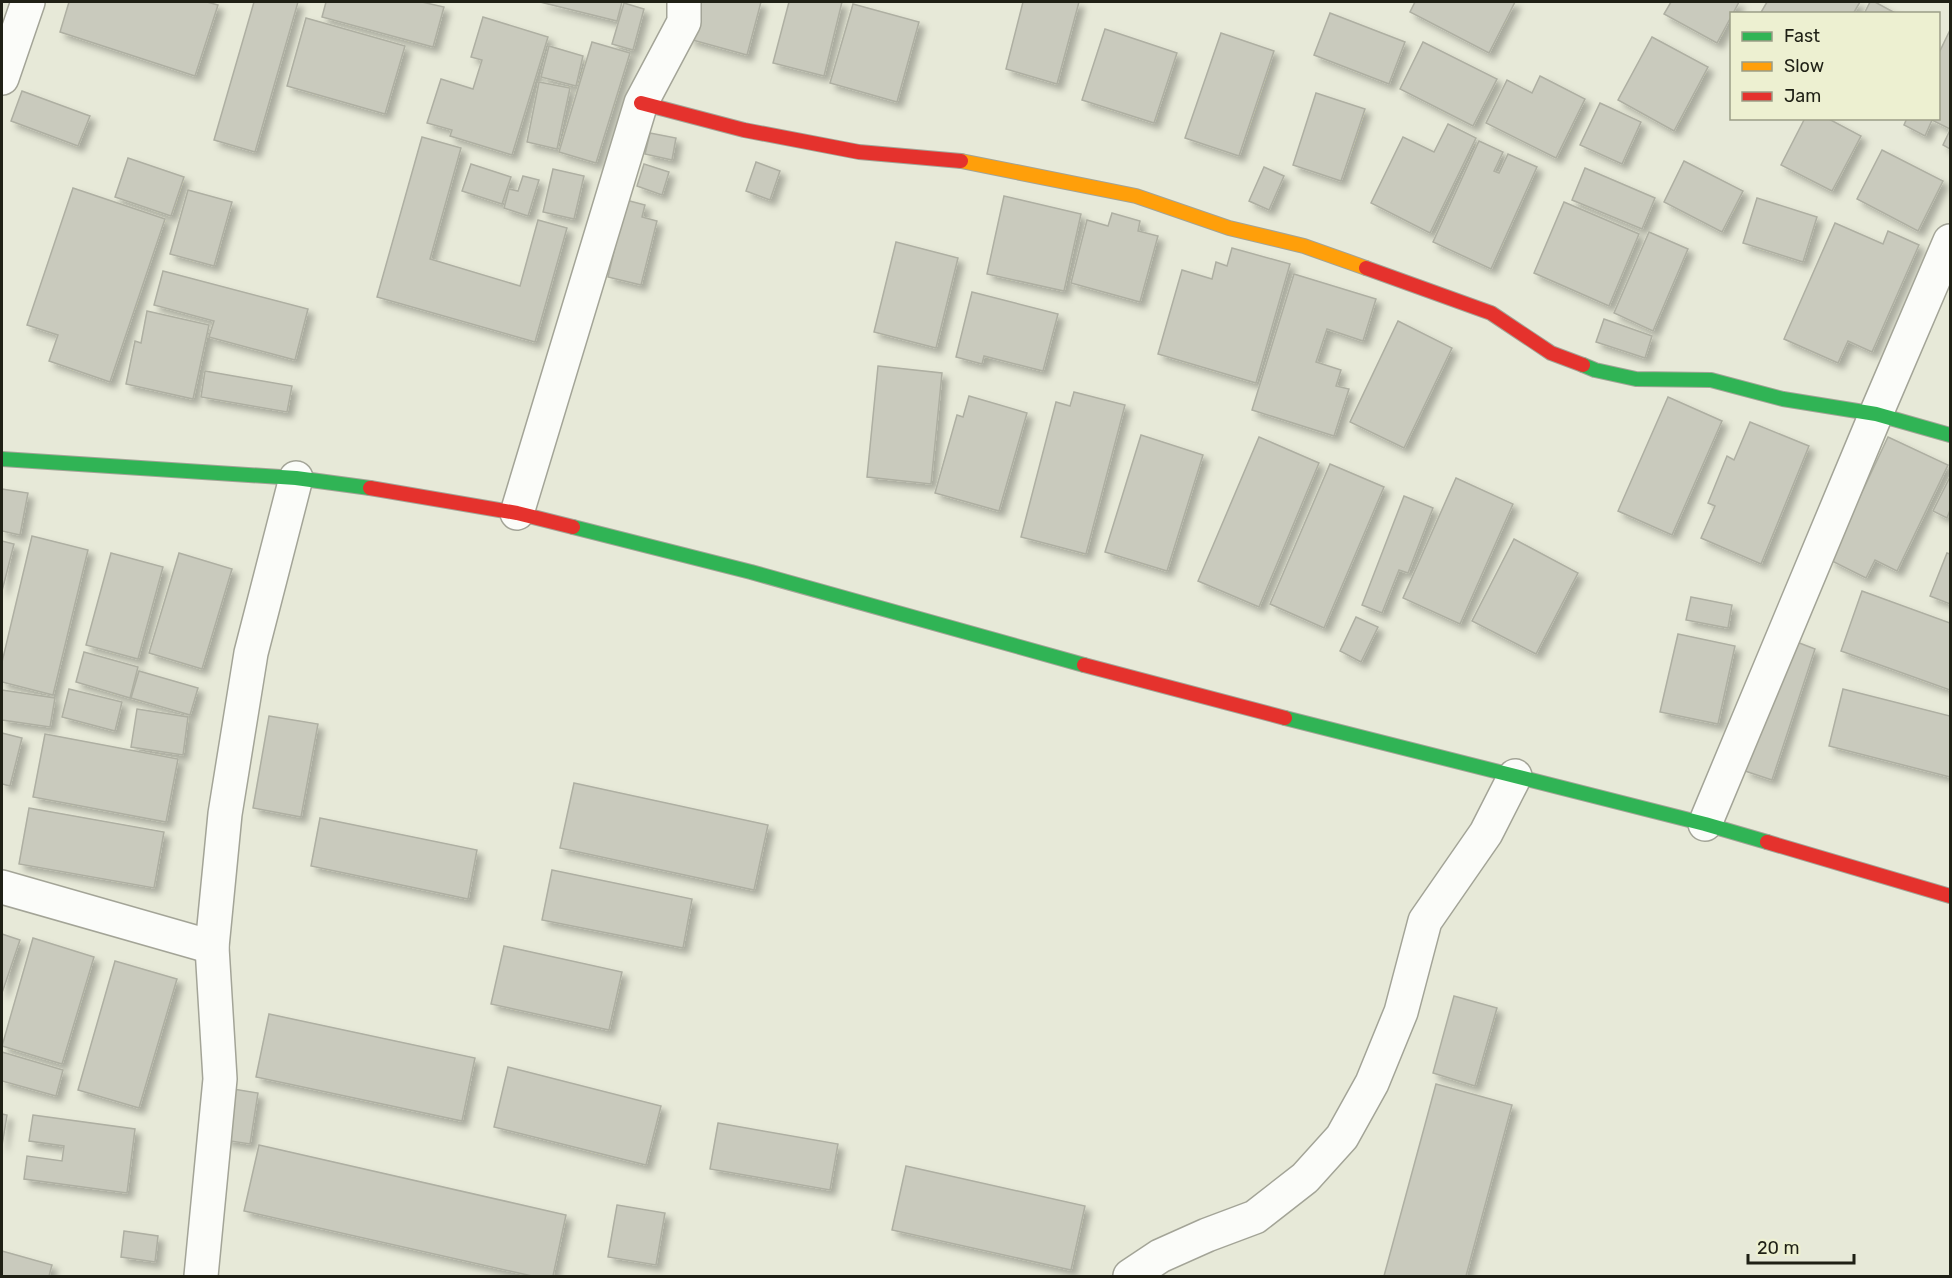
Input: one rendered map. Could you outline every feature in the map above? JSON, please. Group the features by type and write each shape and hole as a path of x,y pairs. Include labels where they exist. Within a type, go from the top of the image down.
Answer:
{"main road":[{"path":"641,103 744,130 848,150 970,162 1136,196 1229,228 1304,246 1491,313 1551,353 1594,370 1636,379 1712,380 1783,399 1876,414 1950,435"},
{"path":"2,459 296,478 371,488 517,513 751,572 1170,689 1706,824 1950,896"}],"street":[{"path":"2,78 28,2"},
{"path":"517,513 641,103 684,22 684,2"},
{"path":"1706,824 1950,242"},
{"path":"201,1276 220,1079 212,947 225,814 251,653 296,478"},
{"path":"1130,1276 1160,1256 1255,1217 1305,1178 1342,1137 1372,1083 1401,1012 1425,921 1486,833 1515,776"},
{"path":"2,887 212,947"}],"building":[{"path":"69,2 207,2 218,5 195,76 60,32"},
{"path":"254,2 298,2 255,152 214,140"},
{"path":"326,2 422,2 444,7 433,47 322,17"},
{"path":"540,2 622,2 617,21"},
{"path":"699,2 761,2 747,55 689,39"},
{"path":"789,2 842,2 824,76 773,63"},
{"path":"1023,2 1079,2 1057,84 1006,69"},
{"path":"1415,2 1515,2 1489,53 1410,12"},
{"path":"1671,2 1739,2 1734,12 1730,12 1730,19 1717,43 1664,14"},
{"path":"1767,2 1860,2 1854,12 1761,12"},
{"path":"1870,2 1875,2 1893,12 1865,12"},
{"path":"624,3 644,9 633,50 612,44"},
{"path":"853,4 919,22 897,102 830,83"},
{"path":"1330,13 1405,42 1389,84 1314,55"},
{"path":"483,17 548,37 512,155 450,136 452,130 427,123 441,79 473,89 482,60 471,57"},
{"path":"306,18 405,46 385,114 287,86"},
{"path":"1105,29 1177,53 1154,123 1082,100"},
{"path":"1950,30 1950,129 1932,120 1940,120 1940,51"},
{"path":"1221,33 1274,51 1239,156 1185,138"},
{"path":"1652,37 1708,67 1674,131 1618,100"},
{"path":"592,42 630,53 596,163 559,152"},
{"path":"1423,42 1497,79 1473,126 1400,89"},
{"path":"549,46 583,56 576,86 541,77"},
{"path":"1540,76 1585,99 1556,158 1486,123 1507,80 1532,93"},
{"path":"539,82 570,88 557,149 527,142"},
{"path":"22,91 90,116 78,146 11,121"},
{"path":"1316,93 1365,109 1341,181 1293,165"},
{"path":"1600,103 1641,122 1622,164 1580,145"},
{"path":"1804,120 1831,120 1861,136 1832,191 1781,165"},
{"path":"1906,120 1932,120 1925,136 1904,125"},
{"path":"1448,124 1476,138 1430,233 1371,203 1403,137 1434,152"},
{"path":"1950,130 1950,149 1943,145"},
{"path":"650,133 676,138 672,160 645,154"},
{"path":"422,137 461,148 430,259 520,286 538,220 567,228 535,342 377,297"},
{"path":"1479,141 1503,152 1494,171 1499,173 1508,154 1537,167 1491,269 1433,242"},
{"path":"1882,150 1943,181 1918,231 1857,199"},
{"path":"128,158 184,177 171,216 115,197"},
{"path":"1684,161 1743,191 1722,232 1664,202"},
{"path":"756,162 780,171 770,200 746,191"},
{"path":"471,164 511,177 502,204 462,191"},
{"path":"644,164 669,172 662,195 637,186"},
{"path":"1264,167 1284,176 1269,210 1249,201"},
{"path":"1585,168 1655,198 1642,229 1572,200"},
{"path":"553,169 584,176 574,219 543,212"},
{"path":"523,176 539,180 528,216 504,208 509,189 518,191"},
{"path":"73,188 165,219 110,382 49,361 58,335 27,325"},
{"path":"188,190 232,202 214,266 170,254"},
{"path":"1004,196 1081,214 1064,291 987,274"},
{"path":"1757,198 1817,217 1803,262 1743,243"},
{"path":"626,200 645,205 642,217 657,221 641,285 608,277"},
{"path":"1564,202 1639,234 1609,306 1534,273"},
{"path":"1112,213 1140,221 1138,231 1158,236 1140,302 1071,283 1087,220 1108,226"},
{"path":"1835,223 1883,244 1888,231 1919,245 1872,352 1848,341 1838,363 1784,339"},
{"path":"1649,232 1688,249 1653,331 1614,313"},
{"path":"896,242 958,258 936,348 874,332"},
{"path":"1232,248 1290,264 1256,383 1158,354 1182,270 1212,279 1216,262 1227,266"},
{"path":"163,271 308,309 295,360 209,337 214,321 154,305"},
{"path":"1294,274 1376,299 1363,341 1327,329 1316,362 1341,370 1336,386 1349,389 1334,436 1252,410"},
{"path":"972,292 1058,314 1043,371 984,356 982,364 956,357"},
{"path":"147,311 209,325 193,399 126,384 135,341 141,343"},
{"path":"1604,319 1652,336 1645,358 1596,342"},
{"path":"1398,321 1452,348 1404,448 1350,422"},
{"path":"878,366 942,373 931,484 867,477"},
{"path":"205,371 292,386 287,412 201,397"},
{"path":"1074,392 1125,405 1086,554 1021,537 1056,402 1070,406"},
{"path":"969,396 1027,413 999,511 935,493 957,415 963,417"},
{"path":"1668,397 1722,421 1672,535 1618,511"},
{"path":"1750,422 1809,446 1761,564 1701,538 1715,506 1708,503 1727,456 1734,460"},
{"path":"1141,435 1203,455 1167,571 1105,552"},
{"path":"1259,437 1319,463 1259,607 1198,581"},
{"path":"1888,437 1948,465 1897,571 1875,560 1866,578 1830,560"},
{"path":"1330,464 1384,487 1324,628 1270,604"},
{"path":"1950,477 1950,510 1947,518 1933,511"},
{"path":"1456,478 1513,504 1460,624 1403,598"},
{"path":"2,489 28,493 20,535 2,531"},
{"path":"1404,496 1433,508 1408,573 1399,570 1382,613 1362,605"},
{"path":"32,536 88,550 53,695 2,682 2,662"},
{"path":"1514,539 1578,573 1536,654 1472,621"},
{"path":"2,541 14,544 2,591"},
{"path":"111,553 163,567 138,659 86,645"},
{"path":"179,553 232,569 202,669 149,653"},
{"path":"1947,553 1950,554 1950,604 1930,596"},
{"path":"1862,591 1950,623 1950,690 1841,651"},
{"path":"1691,597 1732,605 1728,628 1686,620"},
{"path":"1356,617 1378,627 1361,662 1340,651"},
{"path":"1678,634 1735,646 1718,724 1660,712"},
{"path":"1789,639 1815,649 1772,780 1745,771"},
{"path":"84,652 138,667 130,698 76,682"},
{"path":"139,671 198,688 190,715 131,698"},
{"path":"69,689 122,702 115,731 62,717"},
{"path":"1843,689 1950,716 1950,777 1829,746"},
{"path":"2,690 55,698 50,727 2,720"},
{"path":"137,709 188,717 183,755 131,747"},
{"path":"269,716 318,724 301,817 253,808"},
{"path":"2,733 22,738 10,786 2,784"},
{"path":"45,734 178,759 166,822 33,797"},
{"path":"574,783 768,825 754,890 560,848"},
{"path":"29,808 164,832 154,888 19,864"},
{"path":"320,818 477,850 468,899 311,866"},
{"path":"552,870 692,899 683,948 542,920"},
{"path":"2,934 20,940 2,993"},
{"path":"33,938 94,957 62,1064 2,1046"},
{"path":"504,946 622,972 609,1030 491,1004"},
{"path":"115,961 177,979 139,1108 78,1090"},
{"path":"1454,996 1497,1008 1475,1086 1433,1073"},
{"path":"269,1014 475,1058 462,1121 256,1077"},
{"path":"2,1052 63,1070 56,1096 2,1081"},
{"path":"508,1067 661,1106 646,1165 494,1127"},
{"path":"1436,1084 1512,1105 1466,1276 1384,1276"},
{"path":"233,1089 258,1093 250,1144 224,1140"},
{"path":"2,1114 7,1115 2,1146"},
{"path":"33,1115 135,1129 127,1193 24,1179 27,1156 62,1161 64,1146 29,1141"},
{"path":"718,1123 838,1144 830,1190 710,1169"},
{"path":"259,1145 566,1215 553,1276 532,1276 244,1211"},
{"path":"906,1166 1085,1206 1071,1270 892,1230"},
{"path":"617,1205 665,1213 656,1265 608,1257"},
{"path":"124,1231 158,1236 155,1262 121,1257"},
{"path":"2,1251 52,1265 49,1276 2,1276"}],"traffic: fast":[{"path":"1583,365 1636,379 1711,380 1783,399 1876,414 1950,435"},
{"path":"2,459 296,478 370,488"},
{"path":"573,527 751,572 1084,665"},
{"path":"1285,718 1705,824 1767,842"}],"traffic: slow":[{"path":"961,161 1136,196 1229,228 1304,246 1366,268"}],"traffic: jam":[{"path":"641,103 744,130 859,152 961,161"},
{"path":"1366,268 1491,313 1551,353 1583,365"},
{"path":"370,488 517,513 573,527"},
{"path":"1084,665 1285,718"},
{"path":"1767,842 1950,896"}]}
